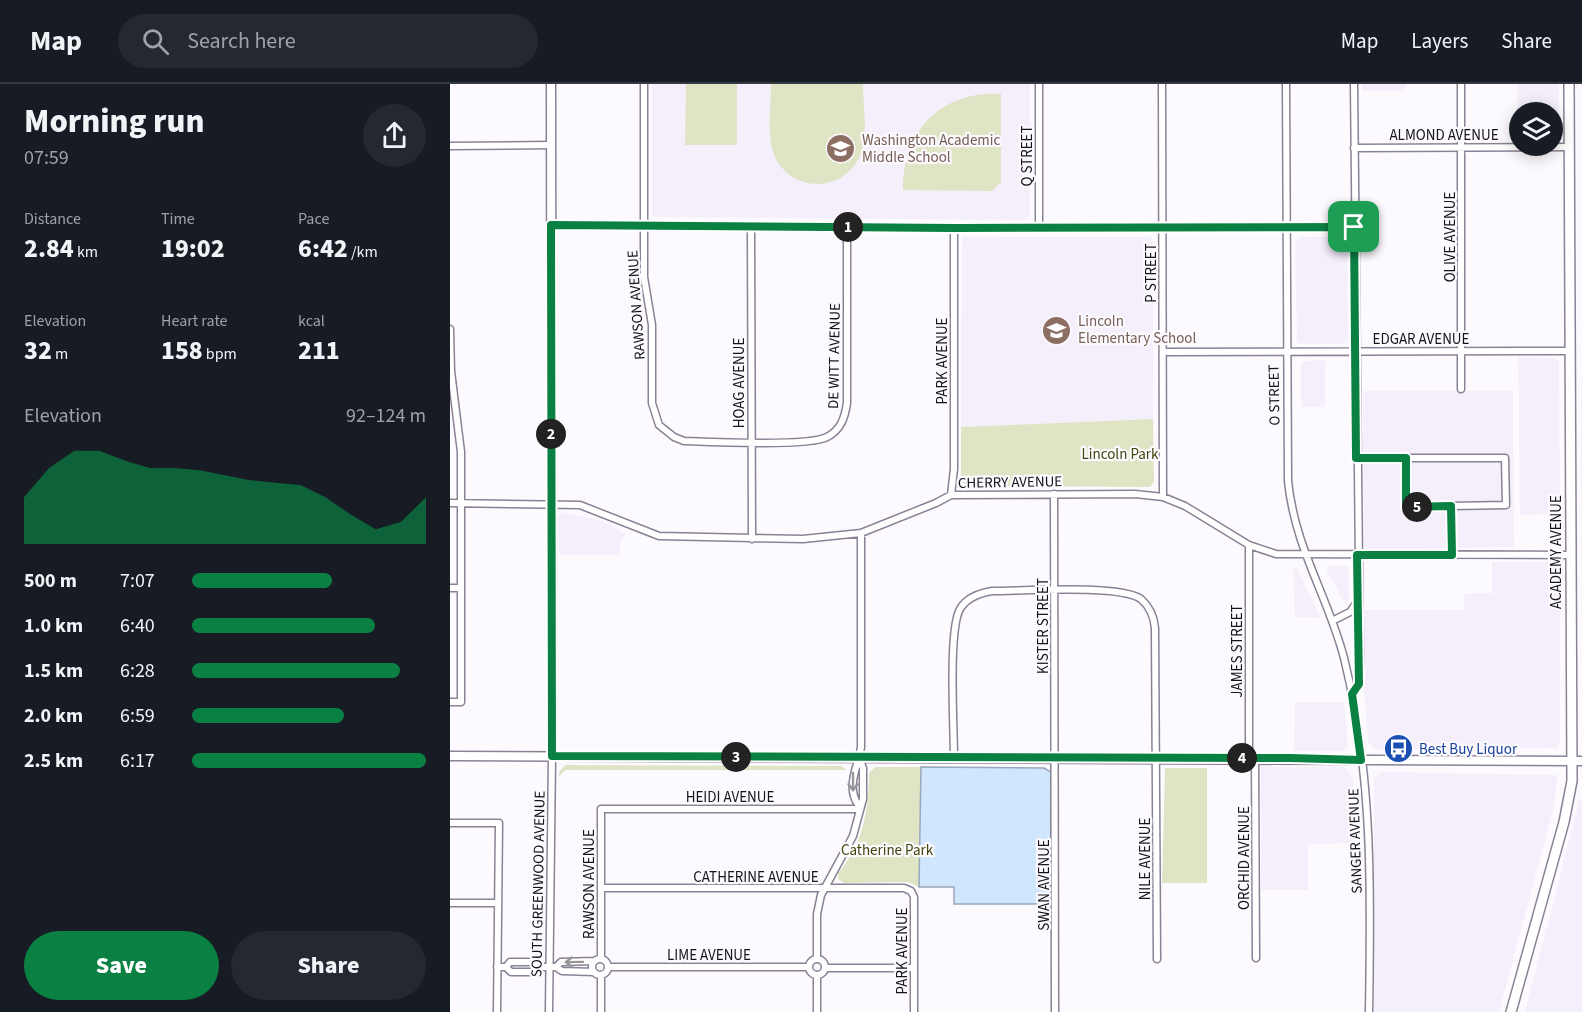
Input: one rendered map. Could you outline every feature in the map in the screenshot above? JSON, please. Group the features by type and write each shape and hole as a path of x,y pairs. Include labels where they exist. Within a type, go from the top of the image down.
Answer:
{"main road":[{"name":"ACADEMY AVENUE","path":"1511,1012 1568,807 1577,761 1571,555 1569,84"}],"street":[{"path":"551,84 552,756"},
{"name":"RAWSON AVENUE","path":"644,84 644,277 652,325 652,403 656,419 666,432 684,441 752,442"},
{"name":"Q STREET","path":"1039,84 1039,228"},
{"name":"P STREET","path":"1162,84 1163,497"},
{"name":"O STREET","path":"1286,84 1288,481 1296,526 1305,555 1332,621 1352,694"},
{"name":"SANGER AVENUE","path":"1354,84 1359,684 1352,694 1366,791 1369,1012"},
{"name":"OLIVE AVENUE","path":"1461,84 1461,389"},
{"path":"450,146 551,145"},
{"name":"ALMOND AVENUE","path":"1354,148 1570,147"},
{"path":"551,225 954,228 1354,227"},
{"name":"HOAG AVENUE","path":"750,227 752,539"},
{"name":"DE WITT AVENUE","path":"752,442 818,441 829,437 842,423 847,403 847,227"},
{"name":"PARK AVENUE","path":"951,495 954,469 954,228"},
{"path":"450,329 451,370 461,439 461,702 450,702"},
{"name":"EDGAR AVENUE","path":"1163,352 1570,351"},
{"path":"1356,458 1406,458 1505,458 1506,505 1406,507 1406,458"},
{"name":"CHERRY AVENUE","path":"450,503 551,504 590,508 631,528 659,536 752,539 828,538 861,533 951,495 1054,494 1163,497 1185,506 1249,545 1276,554 1571,555"},
{"name":"KISTER STREET","path":"1054,494 1056,758"},
{"path":"1451,506 1452,555"},
{"path":"817,959 817,914 824,889 853,836 859,808 854,798 854,768 859,758 861,533"},
{"name":"JAMES STREET","path":"1249,545 1252,758"},
{"path":"450,588 461,588"},
{"name":"NILE AVENUE","path":"954,758 954,630 960,609 965,603 982,593 1116,591 1131,594 1148,606 1155,628 1158,959"},
{"path":"1332,621 1350,612 1357,601"},
{"path":"450,756 1577,761"},
{"name":"SOUTH GREENWOOD AVENUE","path":"549,1012 553,967 552,756"},
{"name":"SWAN AVENUE","path":"1055,1012 1056,758"},
{"name":"ORCHID AVENUE","path":"1252,758 1256,958"},
{"name":"HEIDI AVENUE","path":"602,809 859,808"},
{"name":"RAWSON AVENUE","path":"601,958 602,809"},
{"path":"450,823 499,824 497,1012"},
{"name":"CATHERINE AVENUE","path":"601,888 904,888 911,891"},
{"name":"PARK AVENUE","path":"911,891 914,897 914,1012"},
{"path":"450,903 498,903"},
{"path":"497,967 506,967 511,972 532,972 538,967 553,967 562,971 597,973 607,972 609,967 607,962 601,958 594,961 561,962 553,967"},
{"path":"817,959 812,961 808,968 810,973 817,976"},
{"path":"817,959 822,961 825,968"},
{"path":"594,961 601,1012"},
{"name":"LIME AVENUE","path":"609,967 808,968"},
{"path":"825,968 914,968"},
{"path":"817,976 825,968"},
{"path":"817,976 817,1012"}],"shaded area":[{"name":"Washington Academic Middle School","path":"652,84 1030,84 1030,215 1027,220 655,217 652,214"},
{"path":"1362,84 1405,84 1405,91 1362,91"},
{"path":"1517,84 1559,84 1559,102 1517,102"},
{"name":"Lincoln Elementary School","path":"962,237 1150,237 1153,241 1153,419 961,427"},
{"path":"1300,237 1343,237 1347,241 1348,340 1344,344 1300,344 1297,341 1295,242"},
{"path":"1518,357 1554,358 1559,362 1560,514 1520,515"},
{"path":"1582,358 1582,743 1581,427"},
{"path":"1325,360 1325,407 1301,407 1301,364 1303,361"},
{"path":"1363,391 1513,391 1514,547 1369,550 1364,546"},
{"path":"562,512 600,520 626,534 620,543 620,555 559,555 558,516"},
{"path":"1492,562 1555,562 1560,566 1560,742 1556,748 1374,749 1368,742 1364,690 1364,610 1464,610 1464,594 1492,593"},
{"path":"1330,565 1348,566 1349,601 1346,605 1326,570"},
{"path":"1293,568 1297,568 1321,618 1295,617"},
{"path":"1295,702 1344,702 1348,747 1342,751 1294,751"},
{"path":"1261,767 1345,767 1353,778 1355,843 1308,844 1308,890 1261,890"},
{"path":"1380,772 1557,775 1555,803 1499,1012 1374,1012 1374,778"},
{"path":"1582,798 1582,1012 1525,1012 1579,801"}],"green space":[{"path":"686,84 737,84 737,145 685,145"},
{"path":"771,84 863,84 865,128 861,153 854,166 844,175 820,184 806,183 794,178 783,169 772,149"},
{"path":"1001,94 1001,182 992,191 903,190 910,150 918,133 929,119 960,99"},
{"name":"Lincoln Park","path":"1153,419 1154,482 1150,487 967,486 961,481 961,427"},
{"path":"565,765 841,766 847,770 566,770 559,776 559,772"},
{"name":"Catherine Park","path":"875,767 921,767 919,887 908,882 844,883 838,879 838,873 847,862 859,839 868,800 869,773"},
{"path":"1165,768 1207,768 1207,883 1162,883"}],"water":[{"path":"921,767 1044,768 1051,772 1051,904 954,904 954,887 919,887"}],"place":[{"name":"Washington Academic Middle School","path":"841,149"},
{"name":"Lincoln Elementary School","path":"1057,330"},
{"name":"Best Buy Liquor","path":"1398,749"}],"route":[{"path":"551,225 954,228 1354,227 1356,458 1406,458 1406,507 1451,506 1452,555 1357,555 1360,662 1359,684 1352,694 1361,760 552,756 551,225"}]}
